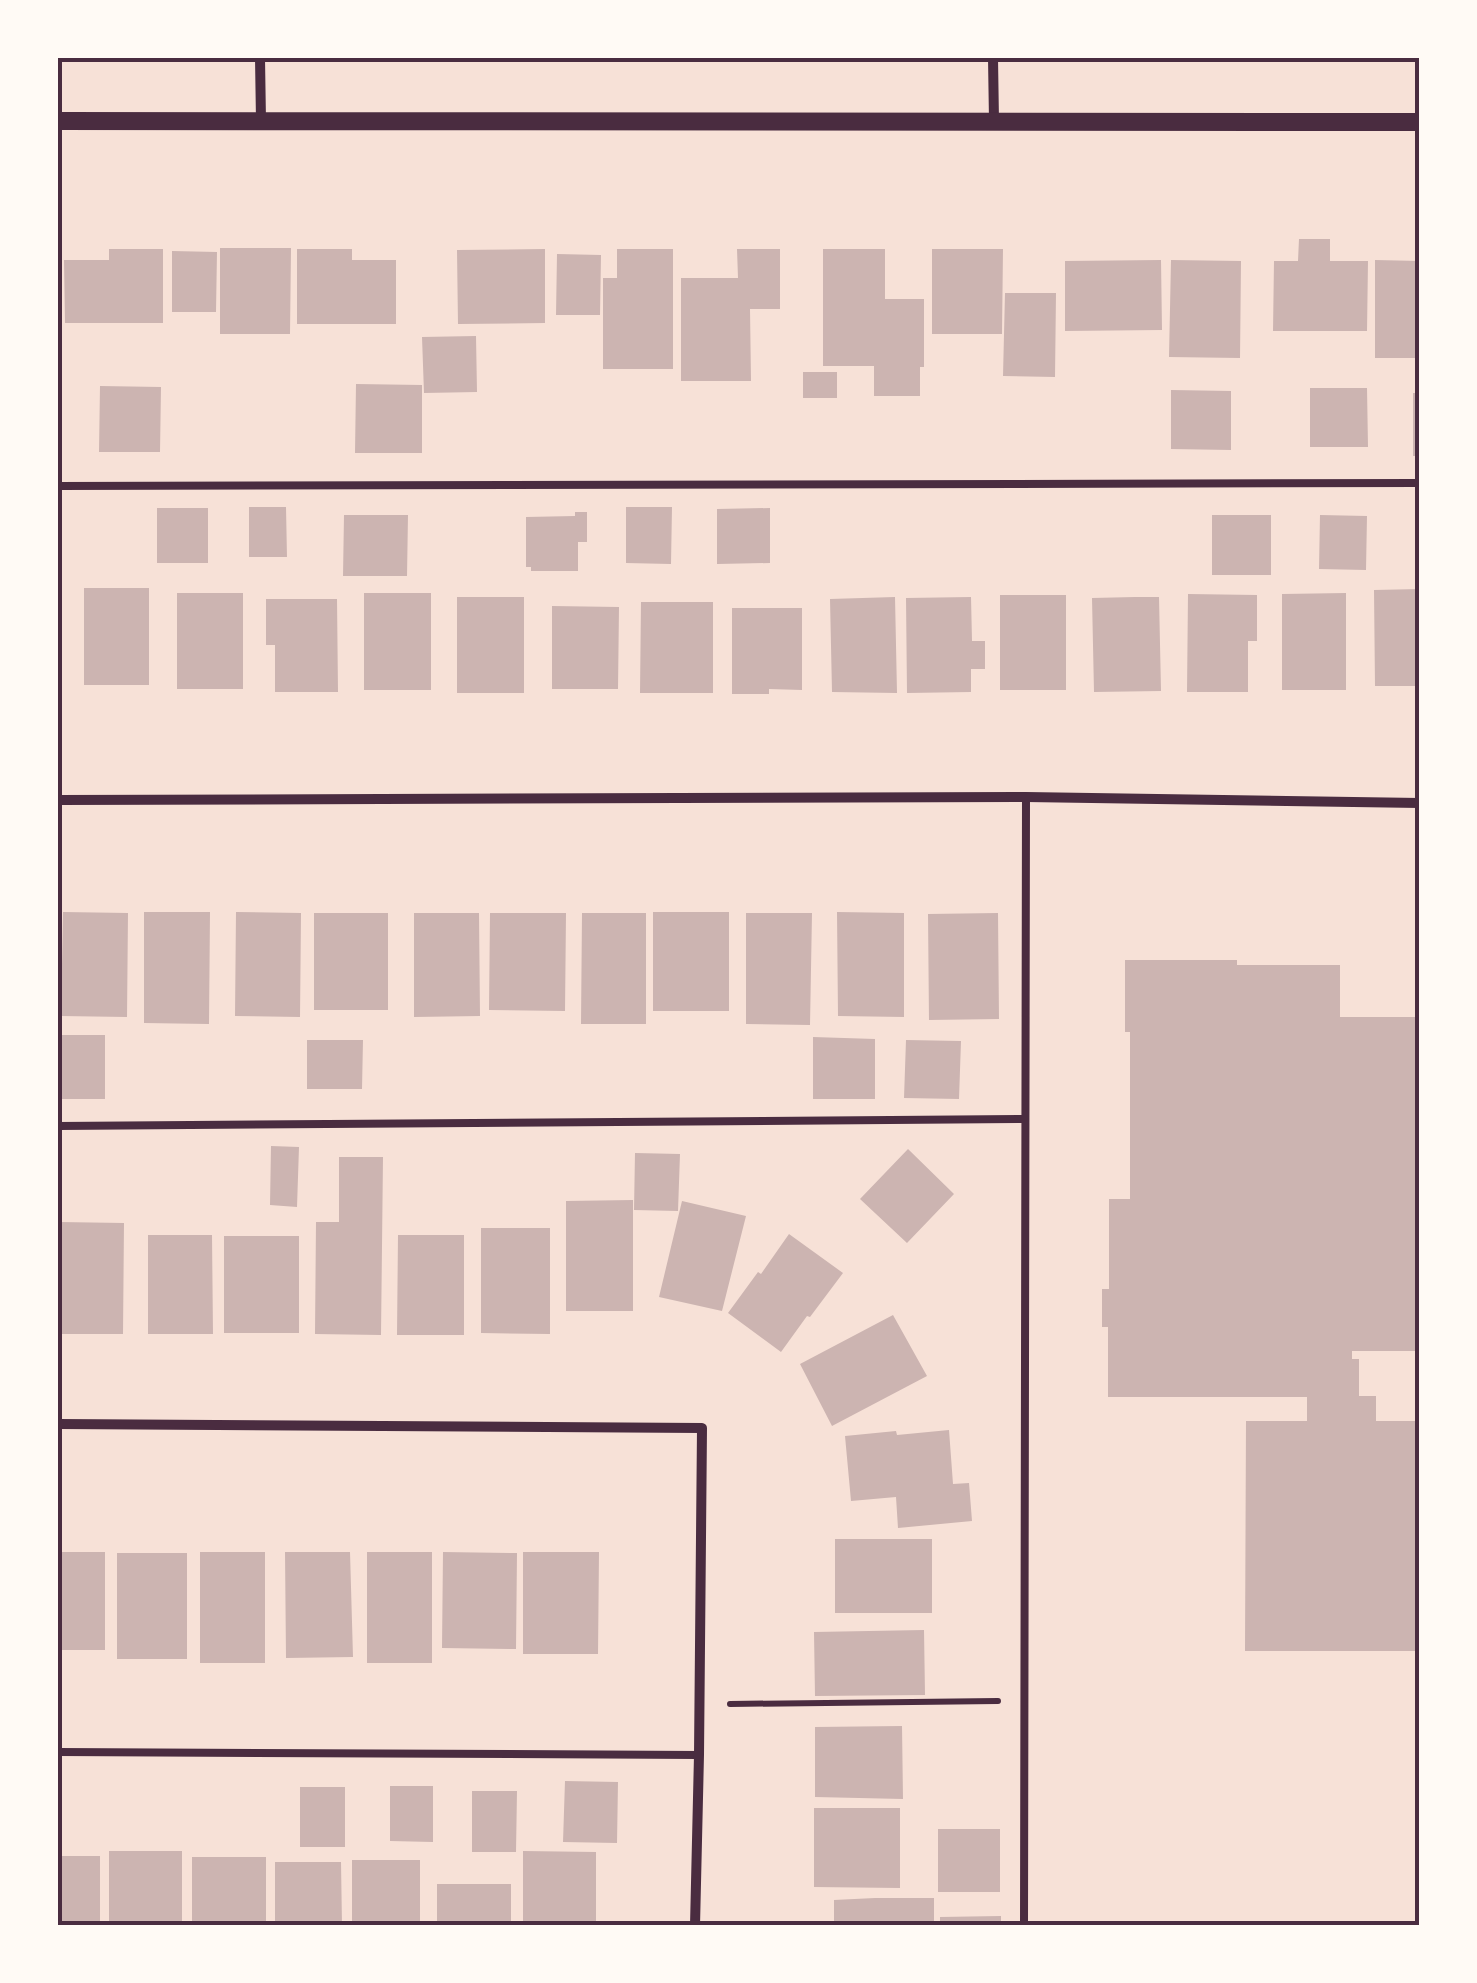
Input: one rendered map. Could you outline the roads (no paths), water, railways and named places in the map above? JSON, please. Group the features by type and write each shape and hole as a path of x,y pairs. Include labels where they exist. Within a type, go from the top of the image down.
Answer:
{"street":[{"path":"260,58 260,122"},
{"path":"993,58 994,122"},
{"path":"58,121 1420,122"},
{"path":"58,800 1026,797 1420,803"},
{"path":"58,1424 702,1428 695,1926"}],"lane":[{"path":"58,486 1420,482"},
{"path":"1024,1926 1026,797"},
{"path":"58,1126 1026,1118"},
{"path":"58,1752 699,1755"}]}
